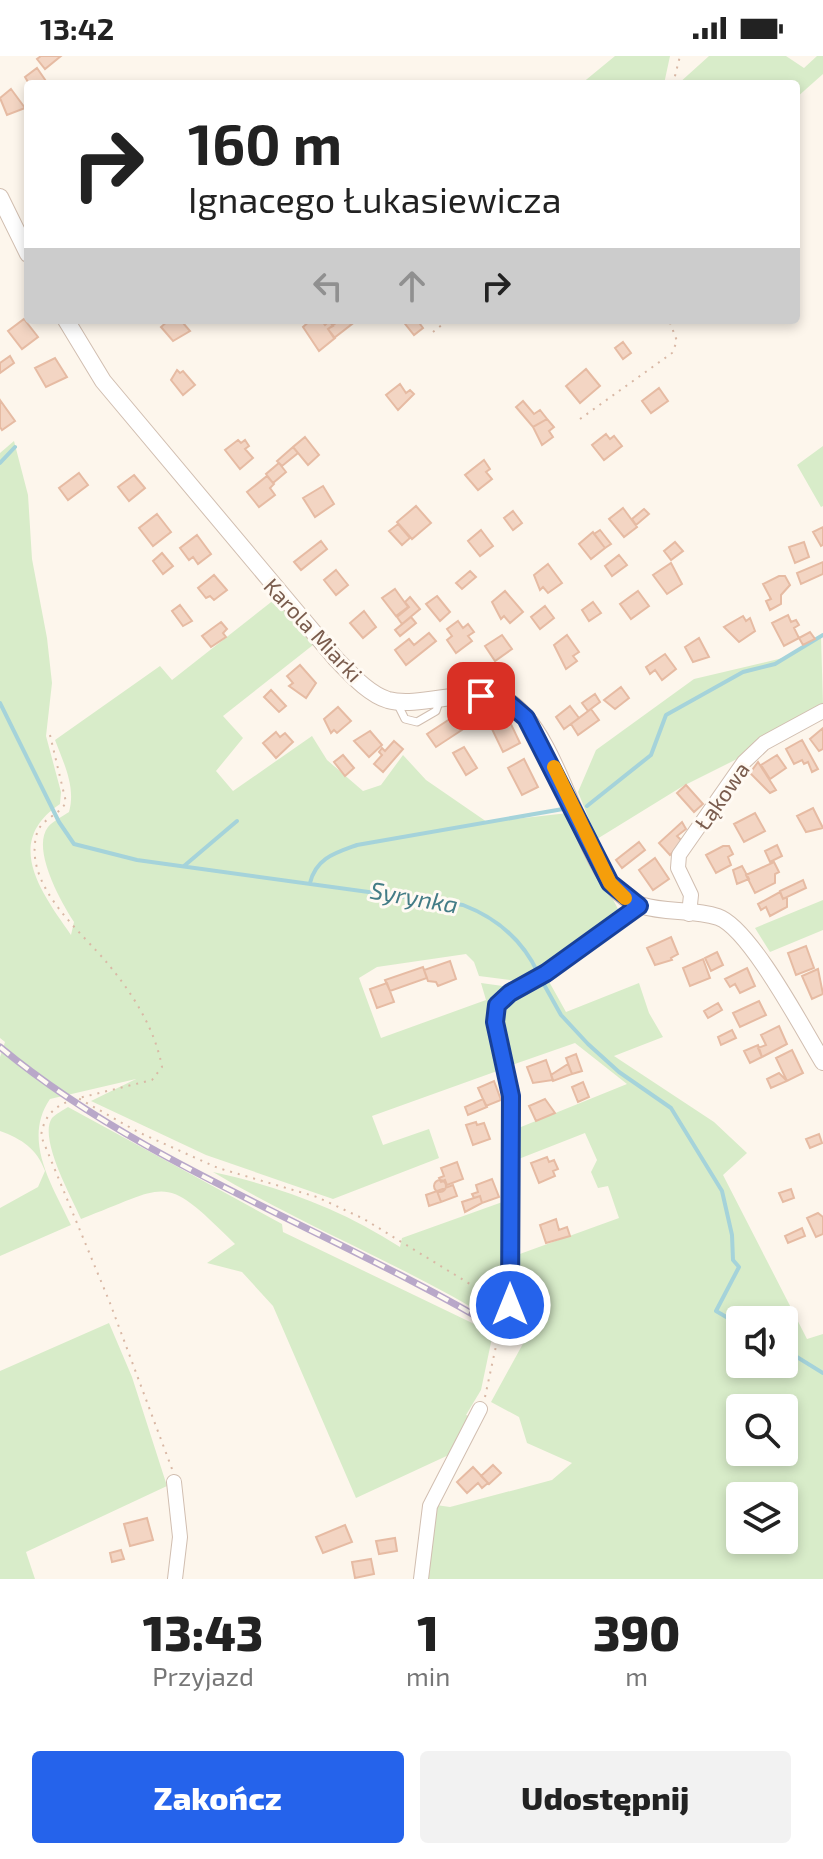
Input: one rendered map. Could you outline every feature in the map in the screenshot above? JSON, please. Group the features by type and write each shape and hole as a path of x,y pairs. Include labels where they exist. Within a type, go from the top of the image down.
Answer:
{"street":[{"path":"0,197 24,241"},
{"name":"Karola Miarki","path":"68,324 95,370 263,576 358,681 387,699 499,698 518,710 550,760 610,883 639,906"},
{"name":"Łąkowa","path":"689,914 691,895 678,868 679,855 744,762 764,743 823,711"},
{"path":"510,1305 511,1096 495,1014 502,998 540,977 639,906 718,917 742,935 823,1062"},
{"path":"421,1579 430,1506 480,1409"},
{"path":"174,1482 180,1537 175,1579"}],"path":[{"path":"674,80 680,56"},
{"path":"433,332 443,324"},
{"path":"580,419 672,353 677,341 671,324"},
{"path":"50,735 66,794 63,809 50,817 36,836 42,879 59,911 107,963 144,1016 160,1049 162,1067 152,1080 58,1106 47,1116 41,1136 110,1303 174,1482"},
{"path":"78,1098 138,1132 218,1168 317,1197 364,1219 485,1295 510,1305 509,1320 496,1346 480,1409"}],"green space":[{"path":"615,56 670,56 665,80 586,80"},
{"path":"709,56 786,56 804,68 817,56 823,56 823,74 800,94 800,80 682,80"},
{"path":"14,441 28,495 32,559 52,683 46,736 61,792 60,804 43,819 33,834 31,851 39,885 71,935 74,922 50,875 43,848 48,827 69,812 71,803 68,776 55,740 160,666 172,680 275,599 313,645 223,716 243,738 216,771 233,791 312,736 327,760 363,791 381,785 403,755 426,780 487,822 568,813 618,909 615,921 518,981 479,976 474,962 466,954 377,967 359,978 381,1038 486,1000 481,983 510,987 492,1005 489,1015 490,1035 500,1070 372,1116 383,1145 429,1129 439,1158 333,1199 206,1155 91,1101 136,1079 50,1099 42,1115 39,1146 49,1178 71,1225 0,1256 0,1208 38,1187 45,1171 28,1146 0,1131 0,1057 5,1042 0,1038 0,453"},
{"path":"823,446 823,506 821,507 797,465"},
{"path":"821,636 823,706 791,722 737,759 683,786 597,839 578,792 596,750 694,679 787,657"},
{"path":"823,900 823,930 770,952 755,928"},
{"path":"547,978 566,1012 639,983 649,1013 663,1037 614,1056 714,1122 747,1153 723,1175 790,1306 726,1306 726,1378 798,1378 798,1321 807,1339 823,1334 823,1579 424,1579 436,1505 450,1507 552,1480 572,1463 527,1443 519,1417 491,1402 525,1340 514,1329 517,1255 619,1218 608,1186 598,1188 591,1172 597,1160 585,1133 516,1160 516,1129 627,1084 575,1043 509,1066 503,1021 509,1004"},
{"path":"68,1107 282,1224 283,1232 493,1333 481,1390 466,1415 471,1417 453,1453 356,1498 273,1306 242,1272 207,1263 235,1244 193,1205 178,1195 164,1192 133,1198 81,1219 58,1168 49,1139 52,1118"},
{"path":"213,1172 310,1201 355,1221 400,1247 402,1238 508,1200 505,1298 501,1325 430,1284"},
{"path":"109,1323 132,1377 167,1486 26,1552 35,1579 0,1579 0,1371"}],"building":[{"path":"41,56 61,56 45,69 37,59"},
{"path":"37,68 45,80 27,80 25,77"},
{"path":"11,89 24,108 7,115 0,98"},
{"path":"24,319 24,324 28,324 38,337 22,349 8,331"},
{"path":"164,324 184,324 190,331 173,341 161,327"},
{"path":"306,324 331,324 333,326 328,329 335,338 319,351 303,327"},
{"path":"335,324 352,324 334,338 328,329"},
{"path":"405,324 420,324 423,328 414,335"},
{"path":"623,342 631,353 623,359 615,348"},
{"path":"10,356 14,363 0,373 0,363"},
{"path":"55,358 67,377 46,387 35,368"},
{"path":"586,369 600,386 580,403 566,386"},
{"path":"177,370 180,373 183,371 195,385 183,395 171,380"},
{"path":"400,384 406,393 410,390 414,394 398,410 386,395"},
{"path":"659,388 668,401 651,413 642,401"},
{"path":"0,400 15,421 2,430 0,427"},
{"path":"523,401 534,414 540,410 547,419 533,427 516,407"},
{"path":"547,419 554,427 549,431 553,437 542,445 533,427"},
{"path":"606,434 610,439 614,436 622,446 604,460 592,445"},
{"path":"305,437 319,455 308,465 293,447"},
{"path":"238,440 241,443 245,440 249,446 245,449 253,458 240,469 225,450"},
{"path":"293,447 298,453 282,466 277,461"},
{"path":"484,460 490,469 486,472 492,479 478,490 465,475"},
{"path":"279,463 286,472 273,483 266,474"},
{"path":"79,473 88,485 68,500 59,488"},
{"path":"134,475 145,488 129,501 118,487"},
{"path":"267,476 274,484 270,488 275,495 259,507 247,492"},
{"path":"323,486 334,504 315,517 303,498"},
{"path":"416,506 431,523 412,539 397,522"},
{"path":"623,508 637,527 624,537 609,519"},
{"path":"644,509 649,514 636,525 632,519"},
{"path":"513,511 522,523 513,530 504,518"},
{"path":"157,514 171,532 153,546 139,528"},
{"path":"398,524 410,538 402,545 389,531"},
{"path":"823,527 823,545 821,546 813,532"},
{"path":"481,530 493,546 480,556 468,541"},
{"path":"600,530 611,544 605,548 594,534"},
{"path":"593,532 605,548 591,559 579,544"},
{"path":"197,535 211,554 198,564 193,557 189,560 180,548"},
{"path":"321,541 327,549 301,570 294,562"},
{"path":"675,542 683,551 671,560 664,551"},
{"path":"804,542 809,557 795,563 789,547"},
{"path":"162,553 173,566 163,574 153,561"},
{"path":"619,555 627,565 612,576 605,566"},
{"path":"823,562 823,574 801,584 797,573"},
{"path":"671,563 682,584 667,594 653,575"},
{"path":"548,564 562,583 548,593 543,587 540,590 534,575"},
{"path":"336,570 348,585 336,595 324,580"},
{"path":"470,571 476,577 462,589 456,583"},
{"path":"214,575 227,590 214,600 210,596 206,598 198,588"},
{"path":"785,576 790,585 781,595 781,604 770,610 766,601 771,599 763,584"},
{"path":"395,589 408,607 396,616 382,598"},
{"path":"505,591 523,612 510,623 504,616 501,619 492,602"},
{"path":"638,591 649,606 631,619 620,604"},
{"path":"437,596 450,612 440,621 426,604"},
{"path":"410,597 420,609 402,624 397,617 409,607 405,602"},
{"path":"593,602 601,613 589,621 582,610"},
{"path":"180,605 192,621 183,626 172,611"},
{"path":"545,606 554,618 540,629 531,617"},
{"path":"364,611 376,627 363,638 350,623"},
{"path":"788,615 791,622 796,620 799,625 794,628 799,638 784,646 772,623"},
{"path":"743,616 746,621 750,618 755,631 739,642 724,627"},
{"path":"411,617 416,623 400,636 395,630"},
{"path":"458,621 463,628 468,624 474,632 468,636 472,641 456,653 447,640 452,636 447,629"},
{"path":"221,622 227,629 223,633 226,637 211,647 202,636"},
{"path":"810,632 815,639 803,645 799,638"},
{"path":"429,633 436,641 406,665 395,650 409,639 414,645"},
{"path":"502,635 512,649 495,661 485,646"},
{"path":"567,635 579,652 573,656 577,661 566,669 554,645"},
{"path":"699,638 709,657 693,662 685,647"},
{"path":"665,654 676,669 662,680 655,670 650,674 646,667"},
{"path":"300,665 316,683 306,698 289,686 293,683 287,676"},
{"path":"621,687 629,698 615,709 604,700"},
{"path":"271,690 286,706 279,712 264,697"},
{"path":"595,694 600,702 588,711 582,703"},
{"path":"570,706 579,718 564,729 556,717"},
{"path":"338,707 351,721 337,733 334,730 331,733 324,719"},
{"path":"465,709 474,722 436,747 427,734"},
{"path":"591,709 599,720 578,735 571,724"},
{"path":"508,718 520,743 503,752 491,727"},
{"path":"823,728 823,749 819,751 810,739"},
{"path":"370,731 382,745 369,757 354,741"},
{"path":"276,732 280,737 285,733 293,742 276,758 263,743"},
{"path":"802,740 818,769 812,772 808,762 804,764 802,760 794,764 786,749"},
{"path":"394,741 403,749 383,772 374,764 382,755 379,752 382,748 385,751"},
{"path":"464,747 477,768 466,775 453,753"},
{"path":"343,755 354,768 345,776 334,762"},
{"path":"777,755 786,768 770,779 761,765"},
{"path":"524,759 538,787 522,795 508,768"},
{"path":"758,762 776,790 770,793 750,773"},
{"path":"686,785 703,804 694,812 677,793"},
{"path":"813,808 823,828 806,832 797,816"},
{"path":"755,813 765,831 744,842 734,824"},
{"path":"682,822 686,829 677,836 683,842 670,855 659,843"},
{"path":"639,842 645,850 622,868 616,860"},
{"path":"777,845 782,856 770,862 765,851"},
{"path":"729,846 733,854 728,857 731,865 716,873 706,855"},
{"path":"655,858 669,879 653,890 639,870"},
{"path":"774,862 779,872 775,874 775,883 755,893 746,875"},
{"path":"742,866 749,879 737,884 733,870"},
{"path":"803,880 806,888 783,899 780,891"},
{"path":"780,892 783,899 787,897 787,907 770,916 766,907 761,910 758,904"},
{"path":"671,937 678,954 672,960 655,965 647,948"},
{"path":"806,946 814,968 796,975 788,953"},
{"path":"717,952 723,965 711,971 705,958"},
{"path":"703,959 710,978 690,986 683,968"},
{"path":"450,961 456,979 438,986 436,982 428,981 424,970"},
{"path":"423,967 427,978 390,991 385,980"},
{"path":"747,968 755,986 740,993 735,984 730,987 725,979"},
{"path":"818,969 823,994 812,999 802,976"},
{"path":"387,983 394,1002 377,1008 370,989"},
{"path":"759,1001 766,1015 740,1027 733,1013"},
{"path":"718,1003 722,1010 708,1018 704,1011"},
{"path":"779,1026 787,1044 762,1057 758,1048 766,1045 761,1035"},
{"path":"732,1030 736,1038 721,1045 718,1037"},
{"path":"758,1045 762,1057 750,1063 744,1051"},
{"path":"792,1050 803,1073 787,1081 776,1058"},
{"path":"576,1054 582,1071 572,1074 566,1058"},
{"path":"546,1060 553,1080 533,1083 527,1067"},
{"path":"568,1064 572,1074 553,1081 551,1075"},
{"path":"779,1073 787,1081 771,1088 767,1079"},
{"path":"494,1081 501,1100 486,1106 478,1088"},
{"path":"583,1082 589,1097 578,1102 572,1087"},
{"path":"483,1099 487,1107 468,1115 465,1107"},
{"path":"545,1099 555,1113 536,1121 529,1106"},
{"path":"476,1122 477,1125 484,1123 490,1139 473,1145 466,1125"},
{"path":"819,1134 822,1143 810,1148 806,1139"},
{"path":"547,1157 549,1162 554,1160 558,1169 553,1171 555,1176 539,1183 531,1163"},
{"path":"457,1162 463,1179 447,1185 445,1180 441,1182 439,1178 444,1176 441,1168"},
{"path":"492,1179 499,1197 482,1203 480,1196 474,1198 472,1194 478,1192 476,1185"},
{"path":"440,1180 446,1186 440,1192 434,1186"},
{"path":"453,1185 457,1196 441,1202 437,1191"},
{"path":"791,1189 794,1198 783,1202 779,1193"},
{"path":"437,1191 441,1202 429,1206 426,1195"},
{"path":"480,1196 482,1203 465,1212 462,1202"},
{"path":"818,1213 823,1217 823,1234 816,1237 807,1218"},
{"path":"556,1219 559,1230 567,1227 570,1236 546,1243 540,1225"},
{"path":"802,1228 805,1236 788,1243 785,1236"},
{"path":"493,1465 501,1473 489,1484 481,1476"},
{"path":"473,1467 488,1483 482,1488 478,1483 467,1493 457,1482"},
{"path":"147,1518 153,1540 130,1546 124,1524"},
{"path":"345,1525 352,1542 323,1553 316,1537"},
{"path":"395,1538 397,1551 379,1554 376,1541"},
{"path":"121,1550 124,1559 112,1562 110,1553"},
{"path":"371,1559 374,1574 355,1578 352,1562"}],"waterway":[{"path":"0,463 15,447"},
{"path":"587,806 651,755 666,715 743,672 775,664 823,635"},
{"name":"Syrynka","path":"0,703 59,822 74,844 137,860 463,905 487,916 507,931 538,973"},
{"path":"310,883 322,862 357,845 563,809"},
{"path":"184,866 237,821"},
{"name":"Syrynka","path":"542,981 561,1015 588,1044 619,1072 671,1108 722,1191 732,1235 733,1260 739,1267 716,1311 726,1317"},
{"name":"Syrynka","path":"798,1358 823,1373"}],"railway":[{"path":"0,1047 56,1090 180,1164 377,1263 503,1332"}],"slow traffic":[{"path":"554,767 610,883 625,898"}],"route":[{"path":"481,696 504,699 526,718 610,883 623,897 639,906 621,922 546,973 502,998 497,1005 497,1036 511,1096 510,1305"}]}
